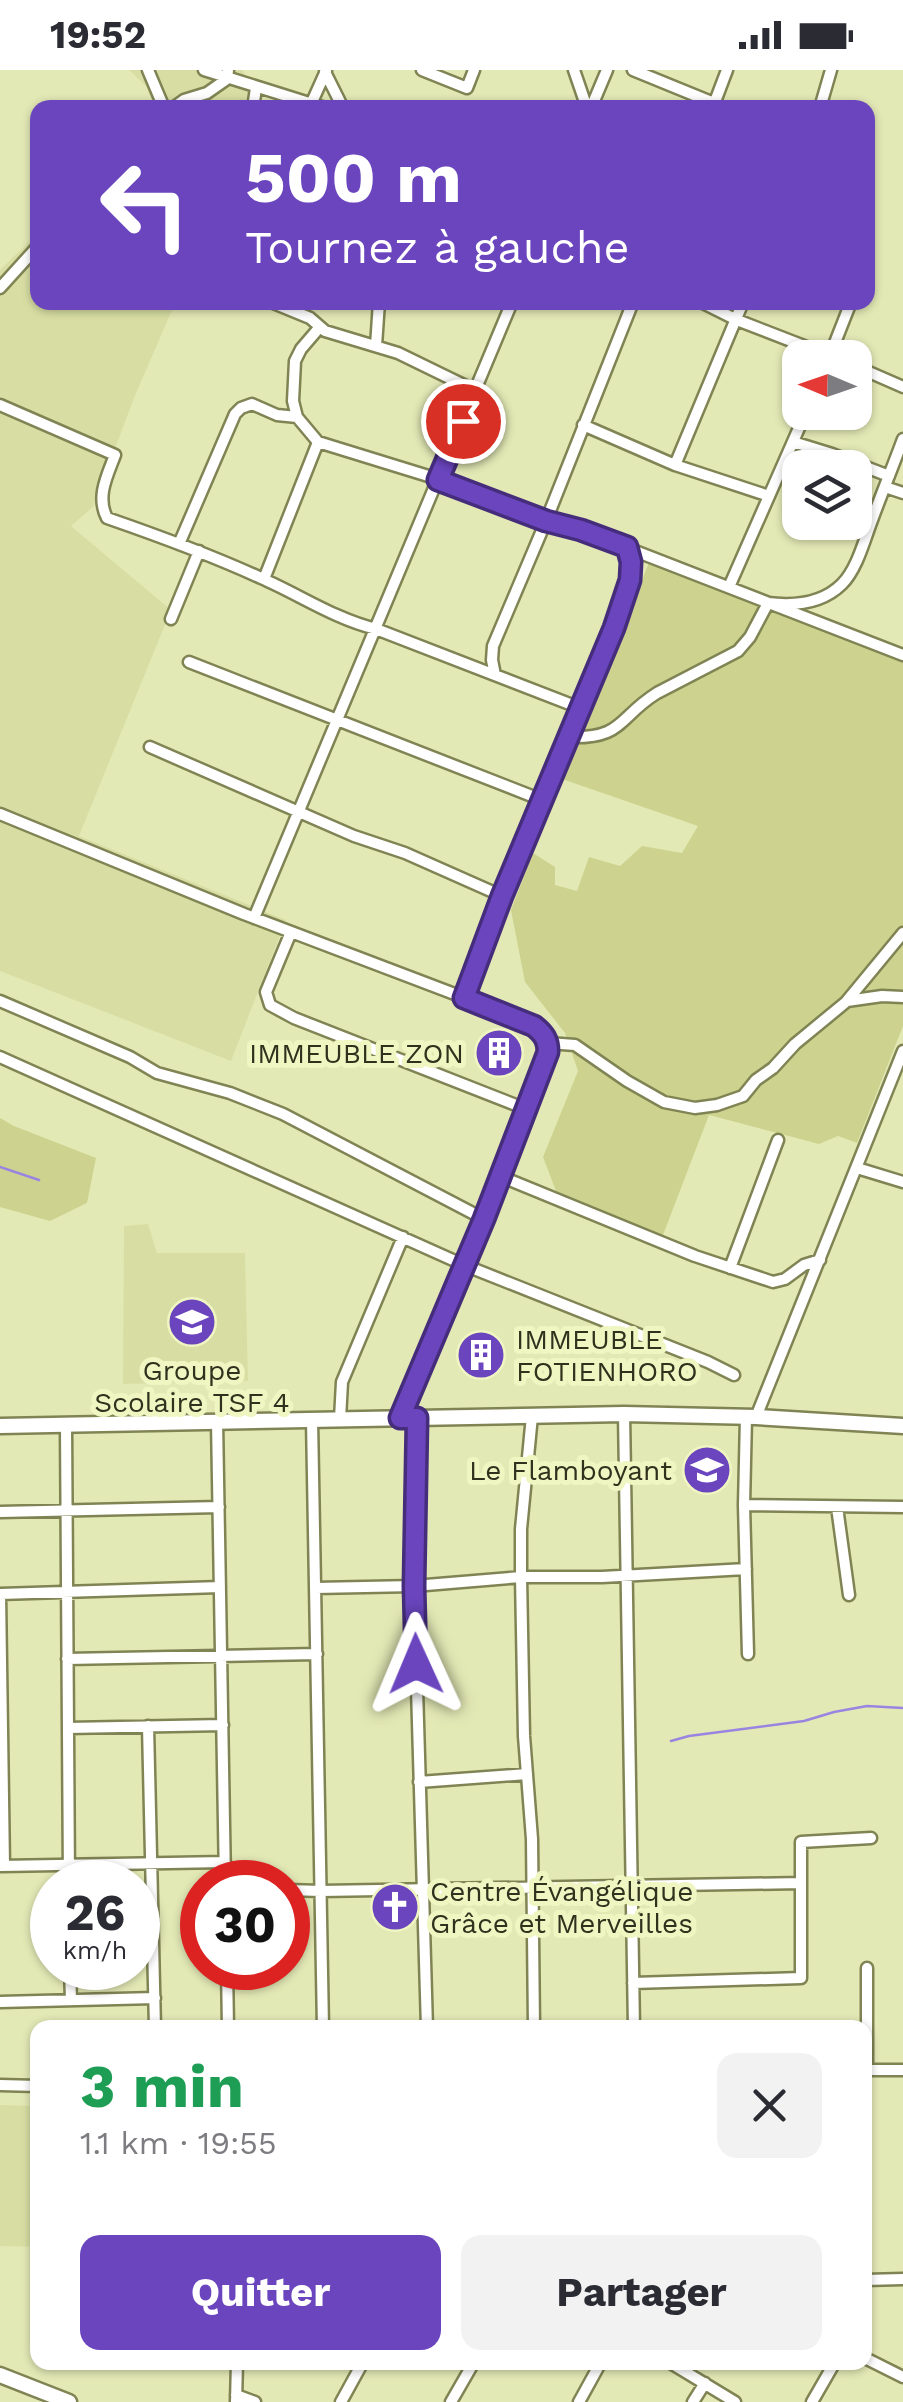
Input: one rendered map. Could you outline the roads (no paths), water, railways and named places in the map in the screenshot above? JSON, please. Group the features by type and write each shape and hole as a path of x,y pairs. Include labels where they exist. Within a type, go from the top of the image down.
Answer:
{"street":[{"path":"148,70 161,100"},
{"path":"204,70 228,74 256,88 304,100"},
{"path":"422,70 467,88 474,70"},
{"path":"574,70 586,100"},
{"path":"593,100 607,70"},
{"path":"633,70 704,100"},
{"path":"720,100 727,70"},
{"path":"822,100 831,70"},
{"path":"313,100 326,71"},
{"path":"326,71 339,100"},
{"path":"184,100 207,93 228,74"},
{"path":"254,100 256,88"},
{"path":"0,288 30,255"},
{"path":"291,310 310,318 319,328 421,362 476,391"},
{"path":"376,346 378,310"},
{"path":"254,918 509,310"},
{"path":"496,675 493,646 630,310"},
{"path":"718,310 788,340"},
{"path":"675,465 740,310"},
{"path":"838,340 848,310"},
{"path":"319,328 296,361 293,402 297,417 318,442 581,530 903,655"},
{"path":"872,373 903,387"},
{"path":"0,404 114,455 101,495 100,506 107,518 200,551 351,623 376,629 580,708"},
{"path":"179,544 234,414 252,404 297,417"},
{"path":"583,425 675,465 770,496"},
{"path":"728,587 798,430"},
{"path":"768,603 811,602 840,587 863,546 903,439"},
{"path":"264,579 318,442"},
{"path":"793,442 832,454 903,493"},
{"path":"464,998 502,896 614,628 630,580 627,547"},
{"path":"171,619 200,551"},
{"path":"568,737 606,734 624,723 645,701 738,651 768,603"},
{"path":"190,662 542,800"},
{"path":"150,747 502,896"},
{"path":"0,814 542,1032 548,1043 546,1062 400,1418"},
{"path":"291,932 266,992 270,1005 526,1110"},
{"path":"548,1043 576,1045 664,1102 695,1108 716,1105 744,1096 756,1080 846,1002 903,933"},
{"path":"846,1002 903,997"},
{"path":"0,1001 130,1057 156,1073 230,1093 283,1114 484,1219"},
{"path":"748,1654 744,1506 751,1418 820,1260 903,1051"},
{"path":"0,1057 464,1265 708,1362 734,1376"},
{"path":"730,1268 778,1140"},
{"path":"857,1168 903,1182"},
{"path":"500,1176 730,1268 778,1282 820,1260"},
{"path":"340,1419 342,1382 403,1237"},
{"path":"624,1414 634,2020"},
{"path":"0,1426 624,1414 903,1426"},
{"path":"532,1416 521,1577 532,1839 534,2020"},
{"path":"417,1418 414,1586 427,2020"},
{"path":"312,1420 323,2020"},
{"path":"217,1421 225,1860"},
{"path":"66,1426 69,1860"},
{"path":"744,1506 903,1507"},
{"path":"0,1512 219,1507"},
{"path":"837,1507 848,1595"},
{"path":"316,1588 746,1569"},
{"path":"30,1866 2,1866 0,1594 220,1587"},
{"path":"67,1659 316,1654"},
{"path":"68,1728 222,1725"},
{"path":"148,1726 152,1860"},
{"path":"419,1782 527,1774"},
{"path":"633,1983 801,1978 800,1844 803,1840 871,1838"},
{"path":"310,1891 802,1883"},
{"path":"866,1968 866,2020"},
{"path":"71,1990 71,2000"},
{"path":"155,1990 155,2020"},
{"path":"227,1990 228,2020"},
{"path":"0,2002 155,1998"},
{"path":"872,2070 903,2070"},
{"path":"0,2084 30,2086"},
{"path":"872,2280 903,2280"},
{"path":"872,2362 903,2377"},
{"path":"237,2370 236,2399 254,2402"},
{"path":"342,2402 359,2370"},
{"path":"451,2402 469,2370"},
{"path":"579,2402 597,2370"},
{"path":"683,2370 736,2402"},
{"path":"812,2402 830,2370"},
{"path":"0,2375 70,2402"},
{"path":"693,2402 705,2383"}],"waterway":[{"path":"0,1167 39,1180"},
{"path":"671,1741 804,1721 867,1706 903,1708"}],"place":[{"name":"IMMEUBLE ZON","path":"499,1053"},
{"name":"Groupe Scolaire TSF 4","path":"192,1322"},
{"name":"IMMEUBLE FOTIENHORO","path":"481,1355"},
{"name":"Le Flamboyant","path":"707,1470"},
{"name":"Centre Évangélique Grâce et Merveilles","path":"395,1907"}]}
